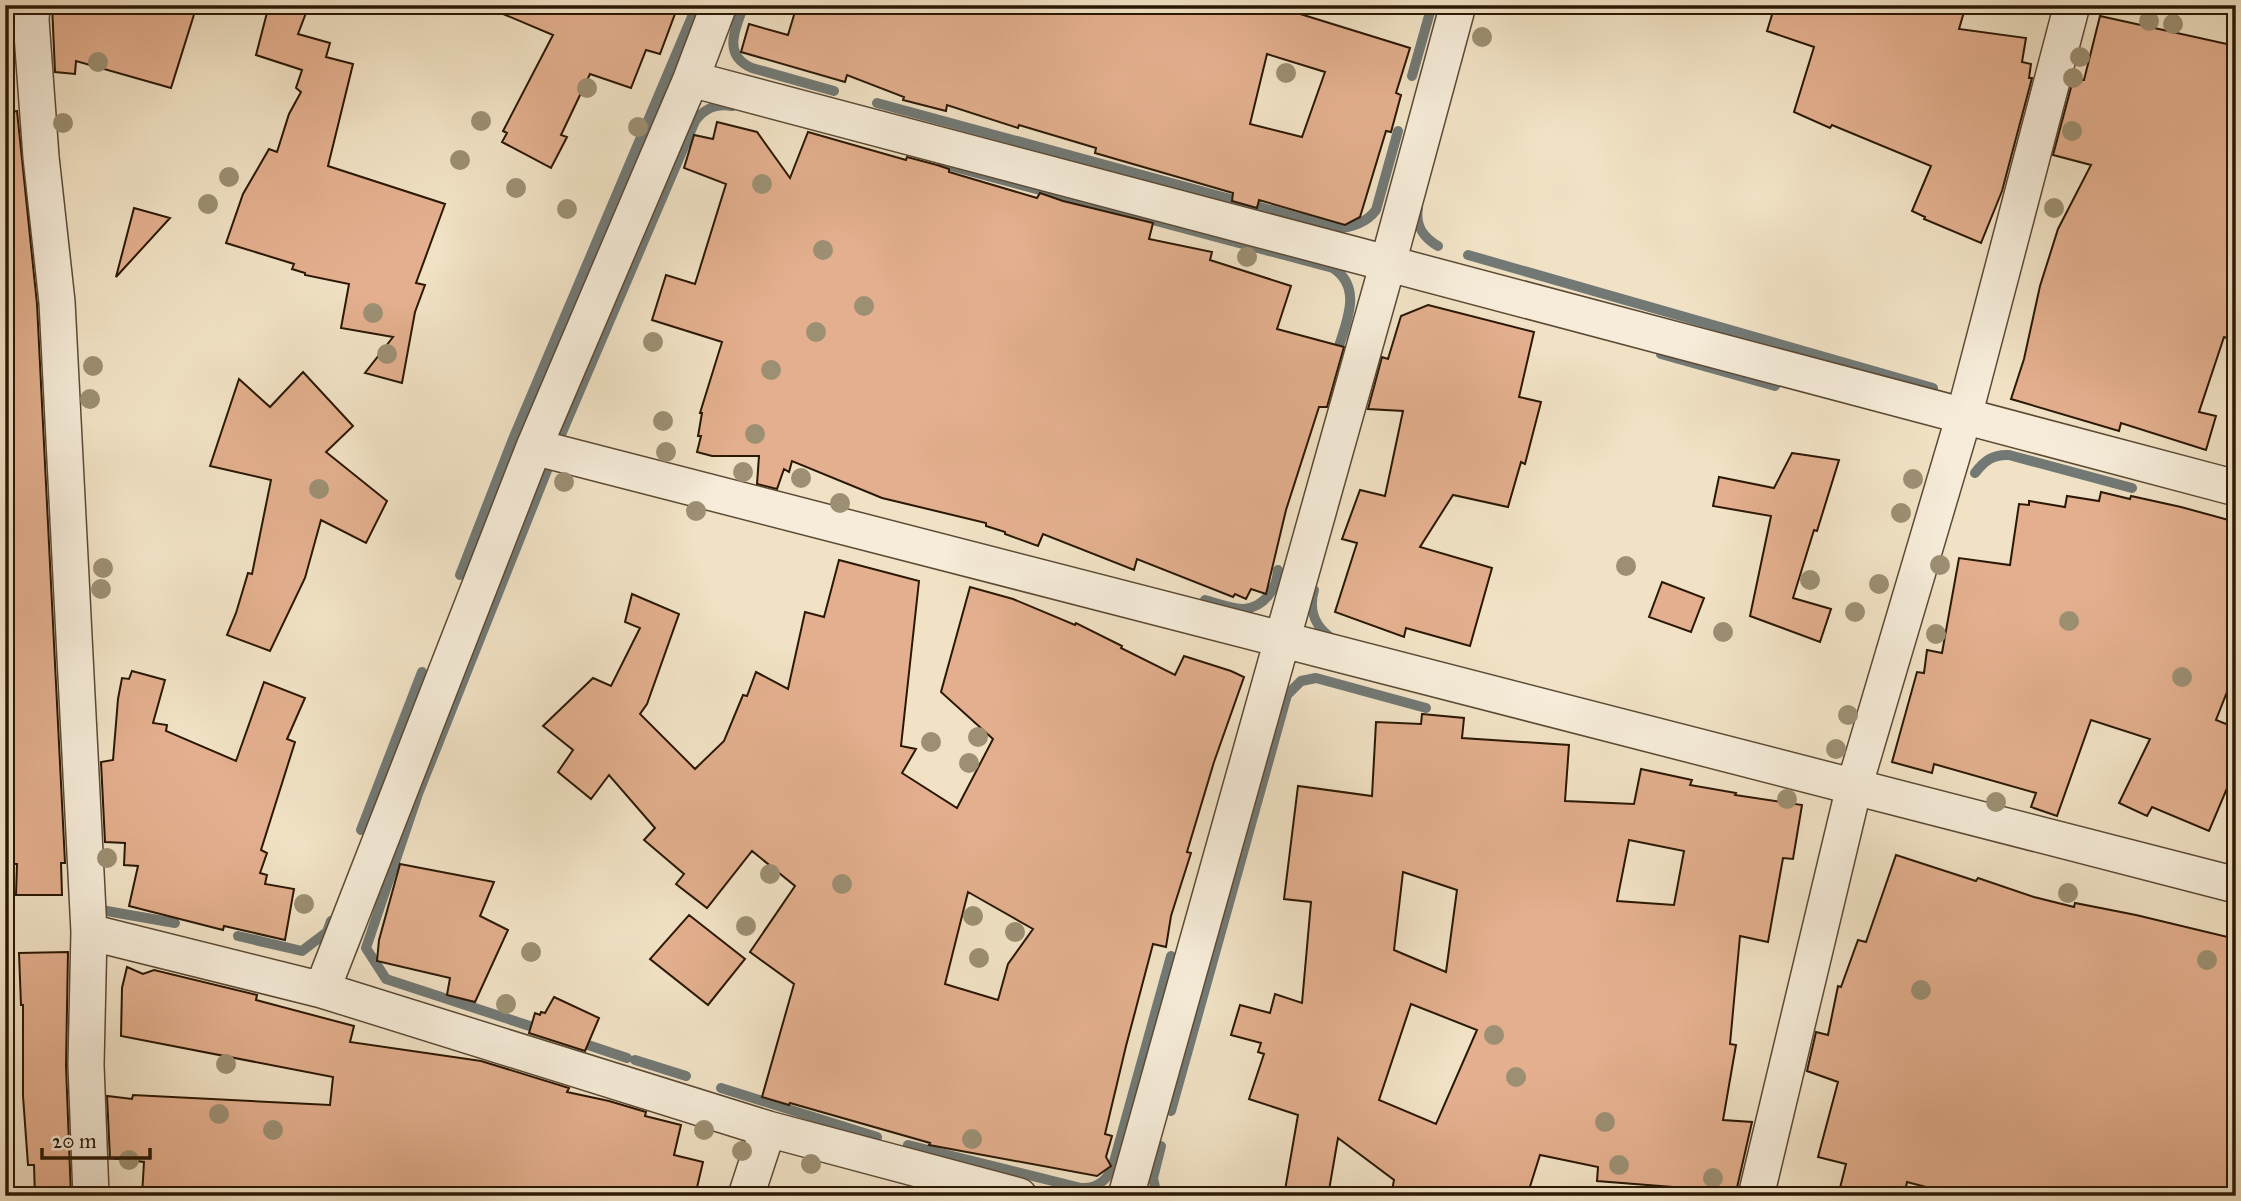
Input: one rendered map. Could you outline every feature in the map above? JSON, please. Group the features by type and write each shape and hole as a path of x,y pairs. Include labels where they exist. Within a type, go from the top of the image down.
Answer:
{"street":[{"path":"32,5 41,157 57,302 89,932 86,1065 91,1196"},
{"path":"322,990 534,447 691,79 719,5"},
{"path":"1126,1196 1458,5"},
{"path":"1756,1196 1854,787 1964,416 2072,5"},
{"path":"691,79 2236,488"},
{"path":"534,447 2236,885"},
{"path":"89,932 322,990 768,1129 1020,1196"},
{"path":"746,1196 768,1129"}],"building":[{"path":"5,5 12,5 14,67 5,66"},
{"path":"52,5 197,5 171,88 76,61 75,74 55,72"},
{"path":"269,5 309,5 298,34 330,43 326,57 353,64 328,166 445,204 416,283 425,285 415,312 402,383 365,373 393,337 341,328 349,284 305,275 292,269 294,264 226,243 243,194 269,149 277,152 289,114 301,92 296,88 302,70 256,55"},
{"path":"482,5 660,5 676,11 660,54 646,50 631,88 590,74 561,135 567,137 551,168 502,142 507,133 503,131 553,35"},
{"path":"797,5 1042,5 1069,13 1071,5 1299,5 1297,13 1410,48 1396,93 1401,95 1391,132 1386,131 1360,217 1345,225 1259,200 1257,208 1232,201 1233,193 1095,153 1096,148 1019,125 1018,128 947,105 946,111 903,100 904,97 847,75 845,82 741,52 749,24 788,35","holes":["1267,54 1325,72 1302,137 1250,124"]},
{"path":"1775,5 1966,5 1959,29 2026,38 2022,62 2031,64 2029,78 2032,78 2002,191 1981,243 1924,219 1925,217 1912,211 1931,166 1794,112 1814,47 1767,31"},
{"path":"2100,16 2236,46 2236,341 2224,337 2199,412 2216,416 2206,450 2121,423 2119,431 2011,399 2024,359 2040,286 2058,229 2091,165 2053,155 2073,80 2084,80"},
{"path":"17,111 37,304 65,863 61,863 62,895 16,895 17,864 13,864 8,752 7,635 10,588 5,588 5,112"},
{"path":"717,122 757,132 790,178 808,132 906,160 907,157 937,165 949,169 949,172 1037,198 1040,193 1153,223 1149,239 1212,252 1210,260 1291,286 1277,329 1344,347 1327,407 1319,407 1286,510 1266,594 1251,589 1246,599 1235,594 1233,597 1137,559 1134,570 1043,534 1038,546 986,526 986,523 882,498 792,461 789,472 784,469 777,489 757,484 759,456 712,456 697,452 701,436 698,436 700,413 722,342 652,320 666,275 695,284 726,184 684,168 694,135 713,139"},
{"path":"134,208 170,218 116,277"},
{"path":"1428,305 1534,332 1519,397 1541,402 1525,464 1521,462 1508,507 1453,495 1420,547 1492,568 1470,646 1406,628 1404,637 1335,612 1357,543 1342,539 1360,490 1385,496 1403,411 1368,409 1382,357 1388,359 1401,316"},
{"path":"303,372 353,426 326,452 387,501 366,543 321,520 305,578 270,651 227,635 248,573 252,574 271,480 210,466 239,379 270,407"},
{"path":"1792,453 1839,460 1793,598 1831,609 1820,642 1750,616 1771,516 1713,506 1719,477 1774,488"},
{"path":"2101,492 2181,507 2236,522 2236,669 2216,720 2236,728 2236,767 2209,831 2152,807 2147,816 2119,803 2150,739 2091,720 2057,816 2031,807 2036,793 1934,764 1932,773 1892,762 1917,672 1924,673 1927,650 1942,653 1959,558 2010,565 2019,504 2029,505 2029,501 2065,507 2067,496 2099,501"},
{"path":"839,560 919,581 901,746 916,749 902,773 957,808 993,739 941,692 970,587 1013,599 1075,625 1076,623 1175,675 1184,656 1244,677 1214,762 1187,852 1191,853 1171,916 1166,947 1153,944 1105,1134 1112,1136 1106,1157 1111,1166 1097,1176 929,1145 930,1143 762,1097 794,984 750,952 795,886 752,851 707,908 676,884 684,874 644,840 655,828 609,775 591,799 558,772 573,750 543,726 593,678 611,686 640,628 625,622 632,594 679,614 647,704 640,714 695,769 724,741 743,695 747,696 756,672 788,689 805,612 824,617","holes":["968,892 1033,929 1008,964 998,1000 945,984"]},
{"path":"1662,582 1704,598 1691,632 1649,617"},
{"path":"132,671 165,680 153,723 167,725 166,731 236,761 264,682 305,698 287,739 295,742 261,850 267,853 260,873 267,875 265,884 294,889 285,940 224,926 223,930 129,906 138,866 124,865 125,843 105,842 101,762 113,760 122,678 129,679"},
{"path":"1422,714 1464,718 1462,738 1569,745 1565,801 1634,804 1641,769 1692,780 1690,785 1802,805 1793,859 1783,858 1768,942 1740,936 1730,1044 1736,1045 1723,1120 1752,1122 1736,1192 1597,1181 1598,1167 1540,1155 1527,1196 1391,1196 1394,1180 1338,1138 1328,1196 1284,1196 1298,1115 1249,1099 1264,1054 1258,1052 1261,1043 1231,1035 1240,1005 1270,1013 1275,994 1302,1003 1311,902 1284,899 1298,786 1372,796 1376,722 1421,724","holes":["1629,840 1684,851 1674,905 1617,901","1403,872 1457,890 1446,972 1394,950","1411,1004 1477,1030 1436,1124 1379,1100"]},
{"path":"1896,855 1976,881 1978,878 2074,907 2075,903 2136,915 2236,939 2236,1196 1960,1196 1907,1182 1904,1196 1838,1196 1846,1164 1818,1157 1838,1082 1807,1071 1816,1032 1828,1035 1838,986 1841,987 1858,940 1866,942"},
{"path":"400,864 494,882 480,916 508,930 475,1002 447,995 450,978 377,961 379,940"},
{"path":"689,915 745,959 708,1005 650,959"},
{"path":"68,952 66,1066 71,1196 35,1196 34,1165 28,1165 23,1096 23,1005 19,953"},
{"path":"127,967 143,974 154,970 257,995 256,1000 354,1026 350,1042 481,1061 569,1088 567,1092 609,1101 646,1112 645,1116 681,1125 674,1155 703,1162 695,1196 142,1196 144,1162 110,1158 107,1096 330,1105 333,1077 121,1036 122,988"},
{"path":"554,997 599,1018 585,1051 529,1033 535,1013 545,1013"}],"waterway":[{"path":"460,575 513,439 697,5"},
{"path":"744,5 733,41 737,56 743,63 752,68 834,91"},
{"path":"1412,76 1432,5"},
{"path":"877,103 1337,228 1359,224 1376,210 1398,131"},
{"path":"560,437 695,121 711,107 732,106"},
{"path":"943,164 1333,268 1343,277 1350,297 1350,309 1336,356"},
{"path":"1418,208 1421,230 1438,246"},
{"path":"1468,255 1933,388"},
{"path":"1661,354 1775,386"},
{"path":"1975,473 1989,459 2009,455 2132,488"},
{"path":"542,1030 386,979 366,948 418,794 552,458"},
{"path":"1205,600 1235,608 1251,608 1268,596 1275,584 1278,570"},
{"path":"1314,590 1312,605 1315,618 1322,630 1333,639"},
{"path":"361,830 422,672"},
{"path":"1171,1111 1287,695 1301,681 1316,678 1426,708"},
{"path":"101,910 175,923"},
{"path":"238,936 302,951 327,932 331,921"},
{"path":"908,1145 1081,1188 1100,1184 1112,1169 1171,956"},
{"path":"588,1045 627,1058"},
{"path":"635,1060 686,1076"},
{"path":"721,1088 877,1137"},
{"path":"1157,1196 1153,1178 1161,1146"}]}
